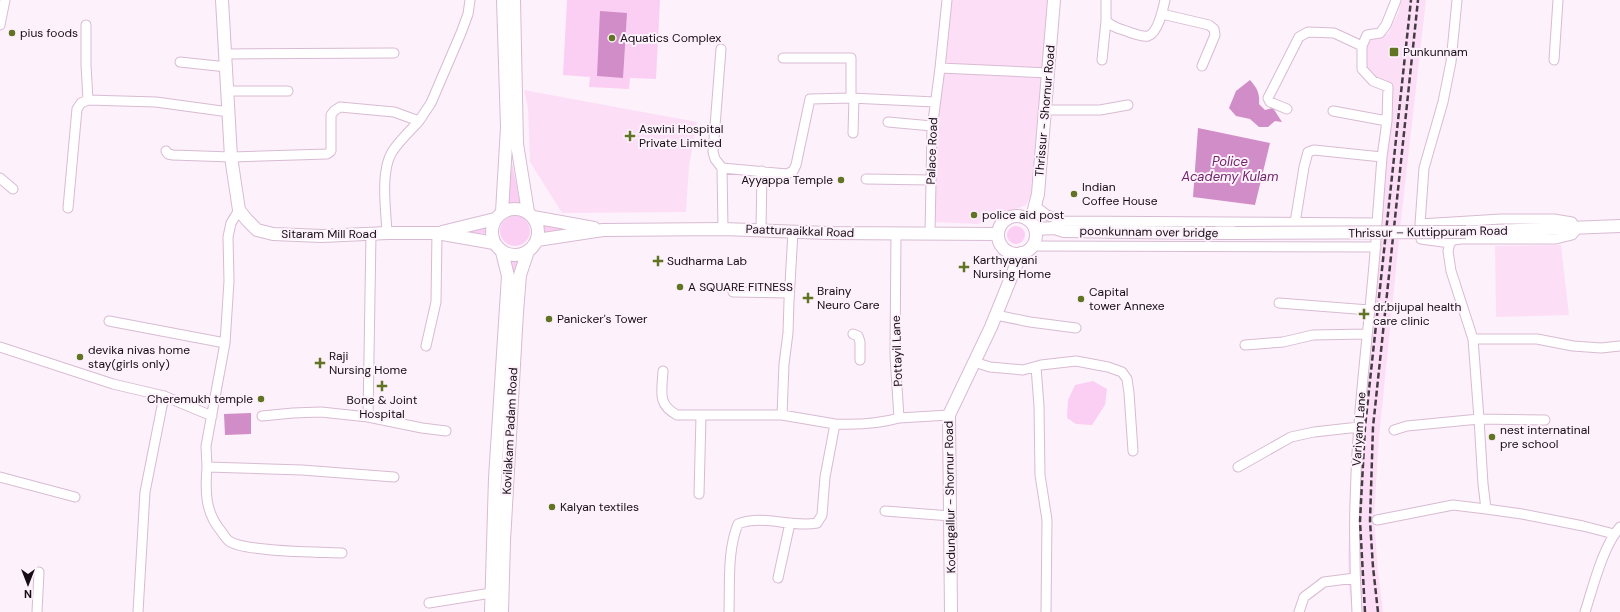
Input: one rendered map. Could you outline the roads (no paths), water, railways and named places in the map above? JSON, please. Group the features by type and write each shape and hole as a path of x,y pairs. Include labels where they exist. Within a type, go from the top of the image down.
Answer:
{"main road":[{"path":"222,0 231,157 239,210"},
{"path":"503,0 509,23 512,118 518,157 531,214 537,224 538,232 537,240 534,246 528,251 516,255 502,252 494,243 492,235 492,227 499,215 507,133 512,118"},
{"path":"509,23 514,0"},
{"name":"Thrissur - Shornur Road","path":"1033,234 1034,205 1038,194 1054,0"},
{"path":"437,233 499,215 515,208 531,214 603,230"},
{"name":"Sitaram Mill Road","path":"239,210 246,220 257,230 273,234 322,236 387,233 437,233 494,243"},
{"path":"1020,216 1033,234 1028,250 1014,254 1008,252 1002,247 998,234 1000,226 1003,222 1010,217 1020,216"},
{"name":"Thrissur – Kuttippuram Road","path":"1235,233 1466,232 1577,229 1620,226"},
{"name":"poonkunnam over bridge","path":"1033,234 1055,228 1064,231 1235,233"},
{"name":"Paatturaaikkal Road","path":"603,230 723,229 896,234 998,234"},
{"path":"537,240 603,230"},
{"name":"Kovilakam Padam Road","path":"502,612 504,541 517,312 520,275 528,251"},
{"name":"Kovilakam Padam Road","path":"491,612 495,478 508,276 502,252"},
{"name":"Kodungallur - Shornur Road","path":"951,612 949,414 996,315 1021,253"}],"street":[{"path":"0,25 5,0"},
{"path":"387,233 385,184 388,162 392,151 419,121 431,103 461,33 468,14 470,0"},
{"name":"Palace Road","path":"930,234 932,126 947,0"},
{"path":"1102,60 1106,22 1106,0"},
{"path":"1106,22 1111,26 1140,36 1148,36 1153,32 1162,14 1165,0"},
{"path":"1287,109 1270,102 1268,98 1299,37 1308,32 1334,33 1362,46 1367,35 1380,33 1386,25 1396,0"},
{"path":"1420,224 1501,219 1554,219 1572,222 1577,229 1572,235 1556,239 1461,239 1454,240 1450,243 1421,239 1420,224 1424,168 1443,102 1451,62 1457,0"},
{"path":"1554,60 1558,0"},
{"path":"1162,14 1208,25 1214,29 1215,35 1202,66"},
{"path":"86,25 88,100"},
{"name":"Variyam Lane","path":"1357,612 1355,578 1355,502 1359,427 1376,247 1382,157 1387,121 1388,87 1373,81 1362,69 1362,46"},
{"path":"721,49 713,152 715,159 722,168 723,229"},
{"path":"226,54 394,53"},
{"path":"783,58 851,58 853,133"},
{"path":"180,62 227,67"},
{"path":"940,68 1048,73"},
{"path":"228,91 288,91"},
{"path":"722,168 787,174 793,170 796,165 810,99 853,98 935,102"},
{"path":"68,208 77,109 81,103 88,100 156,102 229,112"},
{"path":"1045,110 1100,110 1128,105"},
{"path":"166,151 168,154 173,156 231,157 327,154 331,151 331,115 340,107 394,112 419,121"},
{"path":"1333,111 1387,121"},
{"path":"888,122 932,126"},
{"path":"1295,223 1304,167 1308,152 1314,150 1382,157"},
{"path":"761,230 762,171"},
{"path":"0,178 13,189"},
{"path":"866,179 931,180"},
{"path":"1034,205 1047,216 1063,221 1377,223"},
{"path":"239,210 232,223 228,237 230,281 225,343 206,446 207,467 205,491 208,509 218,528 229,541 246,548 342,553"},
{"path":"1208,222 1208,247"},
{"path":"782,414 784,364 788,333 789,293 794,232"},
{"path":"426,346 436,302 437,233"},
{"path":"368,417 371,234"},
{"name":"Pottayil Lane","path":"896,234 895,356 899,418"},
{"path":"1033,234 1096,246 1376,247"},
{"path":"1450,243 1448,251 1452,271 1473,339 1486,509"},
{"path":"733,292 789,293"},
{"path":"1279,304 1369,310"},
{"path":"996,315 1030,322 1076,328"},
{"path":"109,321 225,343"},
{"path":"853,334 858,336 860,342 860,360"},
{"path":"1245,345 1283,342 1313,335 1367,334"},
{"path":"1473,339 1537,339 1573,346 1601,348 1620,346"},
{"path":"0,347 113,384 164,396 212,416"},
{"path":"974,362 990,367 1023,370 1036,366 1076,361 1108,366 1122,372 1127,379 1128,386 1133,452"},
{"path":"1036,366 1039,406 1040,475 1047,520 1046,612"},
{"path":"664,371 662,395 664,405 669,411 677,415 701,416 782,414 835,424 856,425 882,423 899,418 949,414"},
{"path":"138,612 145,492 164,396"},
{"path":"262,416 293,412 322,412 368,417 446,431"},
{"path":"699,494 701,416"},
{"path":"1394,430 1413,426 1479,419 1545,420"},
{"path":"729,612 731,557 734,532 738,524 748,520 807,525 817,523 822,515 825,477 835,424"},
{"path":"1238,467 1291,438 1314,432 1359,427"},
{"path":"207,467 288,469 394,478"},
{"path":"0,477 75,497"},
{"path":"1377,520 1453,505 1522,514 1617,531 1598,572 1585,612"},
{"path":"885,511 951,516"},
{"path":"778,578 790,523"},
{"path":"37,612 39,572"},
{"path":"1298,612 1304,597 1324,582 1355,578"},
{"path":"429,603 492,594"}],"water":[{"path":"600,11 627,13 623,78 597,76"},
{"path":"1250,80 1258,91 1259,104 1265,110 1273,108 1282,122 1275,121 1268,127 1259,127 1250,119 1236,116 1229,108 1236,91"},
{"name":"Police Academy Kulam","path":"1198,128 1270,143 1255,205 1193,197"},
{"path":"251,413 251,434 225,435 224,414"}],"railway":[{"path":"1365,612 1360,521 1365,427 1411,0"},
{"path":"1378,612 1370,521 1373,427 1418,0"}],"place":[{"name":"pius foods","path":"12,33"},
{"name":"Aquatics Complex","path":"612,38"},
{"name":"Punkunnam","path":"1394,52"},
{"name":"Aswini Hospital Private Limited","path":"630,136"},
{"name":"Ayyappa Temple","path":"841,180"},
{"name":"Indian Coffee House","path":"1074,194"},
{"name":"police aid post","path":"974,215"},
{"name":"Sudharma Lab","path":"658,261"},
{"name":"Karthyayani Nursing Home","path":"964,267"},
{"name":"A SQUARE FITNESS","path":"680,287"},
{"name":"Brainy Neuro Care","path":"808,298"},
{"name":"Capital tower Annexe","path":"1081,299"},
{"name":"dr.bijupal health care clinic","path":"1364,314"},
{"name":"Panicker's Tower","path":"549,319"},
{"name":"devika nivas home stay(girls only)","path":"80,357"},
{"name":"Raji Nursing Home","path":"320,363"},
{"name":"Bone & Joint Hospital","path":"382,386"},
{"name":"Cheremukh temple","path":"261,399"},
{"name":"nest internatinal pre school","path":"1492,437"},
{"name":"Kalyan textiles","path":"552,507"}]}
